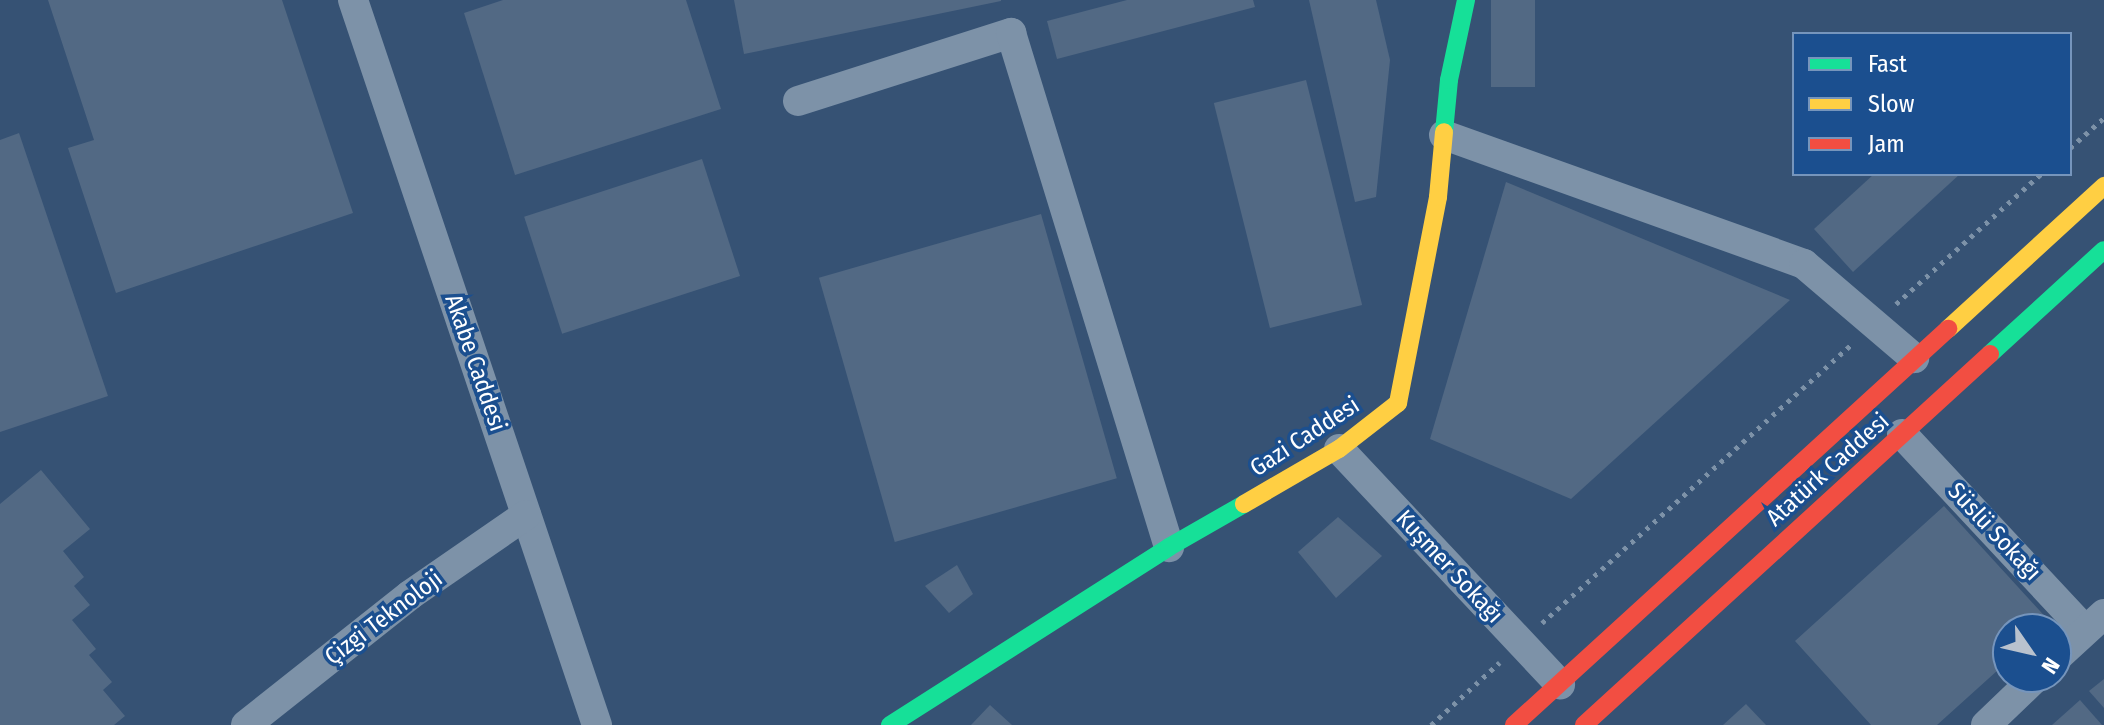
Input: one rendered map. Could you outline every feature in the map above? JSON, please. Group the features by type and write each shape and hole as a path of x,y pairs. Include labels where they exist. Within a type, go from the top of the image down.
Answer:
{"main road":[{"name":"Gazi Caddesi","path":"890,725 1169,547 1339,449 1398,403 1438,197 1449,80 1466,0"},
{"path":"1514,725 2104,186"},
{"name":"Atatürk Caddesi","path":"1588,724 2104,250"}],"street":[{"name":"Akabe Caddesi","path":"353,0 597,725"},
{"path":"798,101 1011,33 1169,547"},
{"path":"1444,135 1804,264 1872,326 1914,358"},
{"name":"Süslü Sokağı","path":"1902,434 2095,622 2072,643"},
{"name":"Kuşmer Sokağı","path":"1339,449 1560,684"},
{"name":"Çizgi Teknoloji","path":"246,725 410,595 526,515"},
{"path":"1986,725 2019,693"}],"path":[{"path":"2072,146 2104,118"},
{"path":"1431,725 2039,176"}],"building":[{"path":"48,0 282,0 353,213 116,293 68,148 94,140"},
{"path":"503,0 686,0 721,109 515,175 464,13"},
{"path":"734,0 1001,0 1001,1 744,54"},
{"path":"1127,0 1253,0 1255,7 1057,59 1047,21"},
{"path":"1309,0 1376,0 1390,60 1376,197 1355,202"},
{"path":"1491,0 1535,0 1535,87 1491,87"},
{"path":"1306,80 1362,305 1270,328 1214,103"},
{"path":"19,133 108,396 0,432 0,140"},
{"path":"702,159 740,276 562,334 524,217"},
{"path":"1872,176 1958,176 1853,272 1814,229"},
{"path":"1506,182 1790,300 1571,499 1430,439"},
{"path":"1041,214 1117,478 895,542 819,278"},
{"path":"41,470 90,529 63,551 84,577 74,586 90,605 72,620 96,649 89,655 112,682 103,690 125,716 114,725 0,725 0,504"},
{"path":"1944,506 2042,613 1992,613 1992,675 1937,725 1871,725 1795,641"},
{"path":"1338,517 1382,556 1336,598 1298,552"},
{"path":"957,565 973,594 949,613 925,586"},
{"path":"2104,679 2104,708 2089,691"},
{"path":"2080,700 2102,725 2052,725"},
{"path":"1746,704 1766,725 1723,725"},
{"path":"990,705 1012,725 971,725"}],"traffic: fast":[{"path":"1444,132 1449,80 1466,0"},
{"path":"1990,354 2104,250"},
{"path":"890,725 1169,547 1244,504"}],"traffic: slow":[{"path":"1244,504 1339,449 1398,403 1438,197 1444,132"},
{"path":"1948,329 2104,186"}],"traffic: jam":[{"path":"1514,725 1948,329"},
{"path":"1584,725 1990,354"}]}
